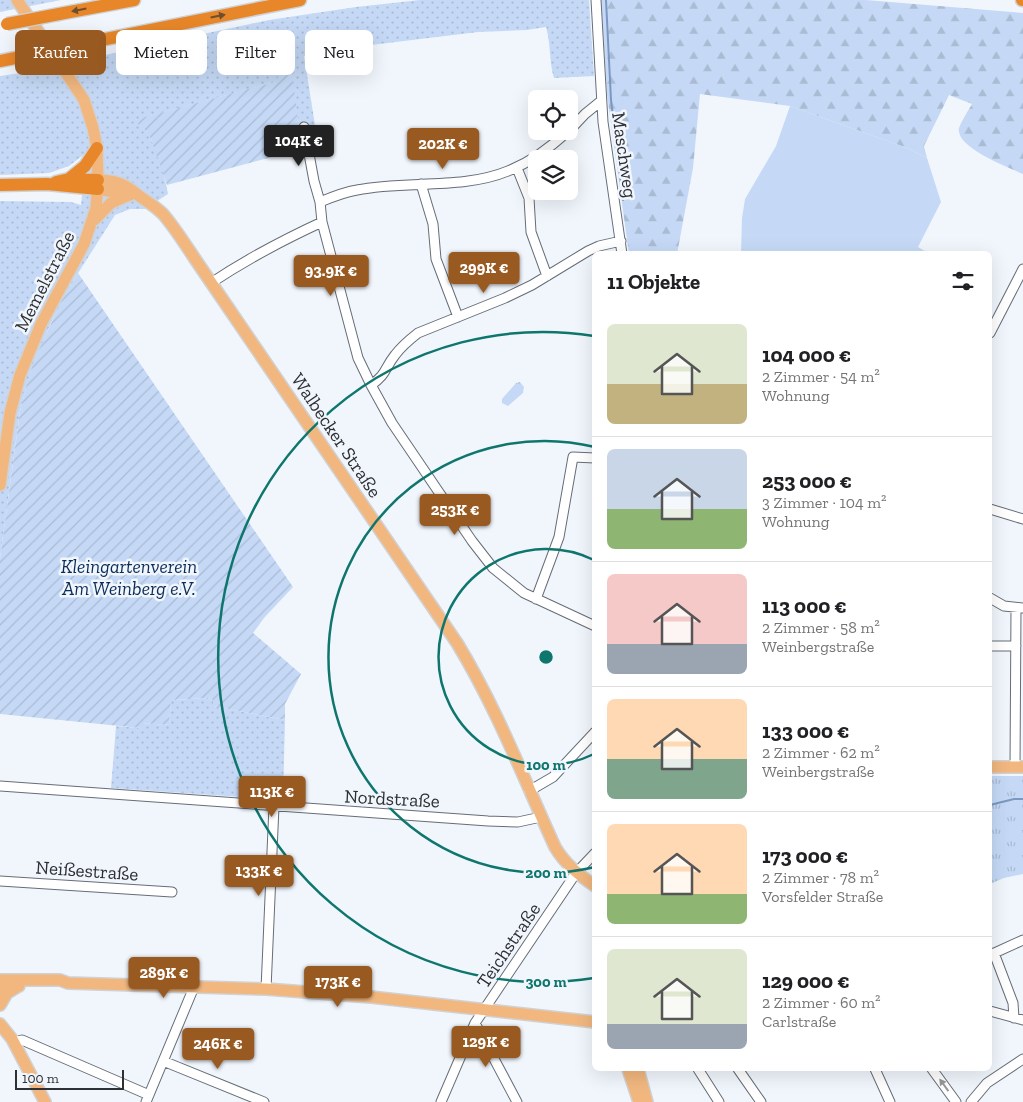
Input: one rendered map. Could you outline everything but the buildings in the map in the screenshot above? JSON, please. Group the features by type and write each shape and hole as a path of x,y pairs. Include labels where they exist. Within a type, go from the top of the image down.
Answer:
{"highway":[{"path":"3,25 134,0"},
{"path":"0,61 300,0"},
{"path":"69,179 85,166 97,148"},
{"path":"47,184 69,179 98,185"},
{"path":"0,185 98,185"}],"main road":[{"name":"Memelstraße","path":"0,479 10,413 20,375 41,324 84,244 96,208 98,185 97,148 93,128 80,92 17,0"},
{"name":"Walbecker Straße","path":"98,185 114,181 130,188 134,195 162,214 212,283 457,643 489,700 555,847 561,857 579,875 592,884"},
{"path":"91,224 111,203 134,195"},
{"path":"992,767 1019,767"},
{"path":"579,875 592,877"},
{"path":"579,875 592,890"},
{"path":"0,980 60,980 68,983 266,990 370,997 592,1022"},
{"path":"0,988 60,986 68,983"},
{"path":"0,1005 7,993 18,986"},
{"path":"0,1016 45,1102"},
{"path":"0,1024 12,1041"},
{"path":"629,1071 639,1102"},
{"path":"639,1071 647,1102"}],"street":[{"name":"Maschweg","path":"596,0 599,30 601,101 622,251"},
{"path":"578,120 601,101"},
{"path":"304,127 320,202 322,222 358,358 392,423 493,568 524,593 592,625"},
{"path":"320,202 357,190 486,178 517,168 546,151 558,140"},
{"path":"517,168 530,198 531,232 547,276"},
{"path":"420,184 433,224 436,258 458,317"},
{"path":"212,283 250,258 322,222"},
{"path":"371,385 382,377 396,354 418,333 505,298 599,246 621,241"},
{"path":"992,329 1023,269"},
{"path":"536,599 559,537 573,457 592,458"},
{"path":"992,510 1023,519"},
{"path":"992,599 1004,606 1019,608 1016,646 1019,767"},
{"path":"992,646 1016,646"},
{"path":"529,790 553,777 592,735"},
{"name":"Nordstraße","path":"0,786 518,822 541,817"},
{"path":"266,990 274,806"},
{"name":"Teichstraße","path":"441,1102 475,1023 592,857"},
{"name":"Neißestraße","path":"0,881 172,892"},
{"path":"1019,1019 992,954 1023,940"},
{"path":"12,1041 22,1040 147,1099 194,987"},
{"path":"992,1011 1019,1019"},
{"path":"475,1023 517,1102"},
{"path":"971,1102 987,1083 1023,1059"},
{"path":"163,1061 264,1102"},
{"path":"699,1071 719,1102"},
{"path":"739,1071 761,1102"},
{"path":"876,1071 890,1102"},
{"path":"933,1071 956,1102"}],"green space":[{"path":"0,0 61,0 0,12"},
{"path":"420,0 589,0 594,76 554,78 546,27 527,30 478,32 373,45 373,30 305,30 305,75 307,75 318,144 302,149 297,113 275,82 135,120 146,131 153,143 163,170 168,194 145,209 130,209 115,215 75,278 51,323 31,371 20,411 0,559 0,201 71,202 81,205 86,153 69,166 49,173 0,175 0,76 15,74 106,75 106,55 116,53 116,75 207,75 207,33 217,31 217,75 295,75 295,30 222,30 269,20"},
{"path":"601,0 866,0 1023,13 1023,174 996,162 965,143 960,135 959,128 972,104 949,95 924,146 927,158 907,148 790,106 700,94 693,168 678,251 629,251 607,95"},
{"path":"280,75 292,75 302,149 167,185 151,139 146,131 134,120 275,82"},
{"path":"790,106 907,148 927,158 941,202 918,247 925,251 741,251 742,218 745,199 776,146"},
{"name":"Kleingartenverein Am Weinberg e.V.","path":"78,273 293,587 264,618 253,633 301,674 285,704 285,720 213,706 213,700 208,698 171,700 169,725 140,723 140,728 0,714 0,559 20,411 34,361 61,302"},
{"path":"520,382 524,387 523,393 508,406 502,403 502,399 516,383"},
{"path":"208,698 213,700 213,706 285,720 283,800 111,788 116,726 140,728 140,723 169,725 171,700"},
{"path":"992,776 1023,776 1023,874 1004,878 992,883"}],"waterway":[{"path":"606,0 611,100 623,200"},
{"path":"992,804 1014,799 1023,799"}]}
